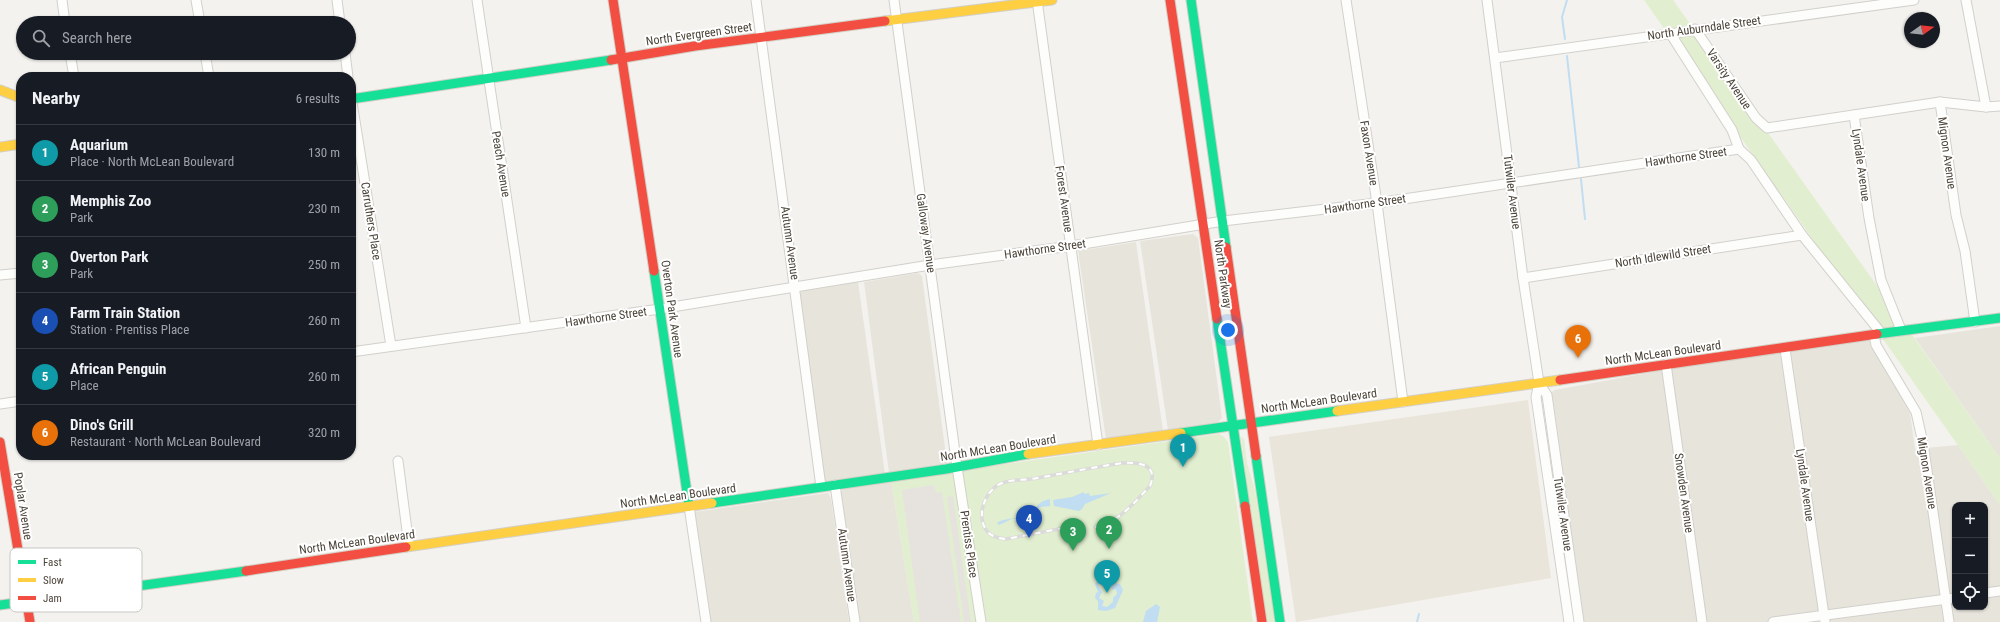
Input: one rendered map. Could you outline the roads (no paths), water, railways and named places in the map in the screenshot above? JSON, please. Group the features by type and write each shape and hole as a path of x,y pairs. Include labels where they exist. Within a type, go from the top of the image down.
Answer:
{"main road":[{"name":"Overton Park Avenue","path":"613,0 623,57 689,506"},
{"name":"North Evergreen Street","path":"356,98 578,66 623,57 897,19 1052,0"},
{"name":"North Parkway","path":"1170,0 1262,622"},
{"name":"North Parkway","path":"1191,0 1280,622"},
{"path":"0,90 16,96"},
{"path":"0,147 16,145"},
{"name":"North McLean Boulevard","path":"142,585 822,487 957,467 1022,455 1666,364 1785,349 1878,335 1901,330 2000,318"},
{"name":"Poplar Avenue","path":"0,442 17,548"},
{"name":"North McLean Boulevard","path":"0,605 10,604"},
{"name":"Poplar Avenue","path":"28,612 30,622"}],"street":[{"path":"62,0 64,16"},
{"path":"196,0 199,16"},
{"path":"337,0 339,16"},
{"name":"Peach Avenue","path":"477,0 526,328"},
{"name":"Autumn Avenue","path":"756,0 822,487"},
{"name":"Galloway Avenue","path":"894,0 957,467"},
{"name":"Faxon Avenue","path":"1346,0 1377,203 1404,402"},
{"name":"Tutwiler Avenue","path":"1487,0 1510,183 1539,383 1536,397 1569,622"},
{"name":"North Auburndale Street","path":"1495,58 1695,29 1914,0"},
{"path":"1966,0 1986,107"},
{"name":"Forest Avenue","path":"1038,1 1098,445"},
{"name":"Varsity Avenue","path":"1695,29 1756,118 1766,128 1854,115"},
{"path":"1670,33 1732,130 1739,149"},
{"path":"71,60 73,72"},
{"path":"206,60 208,72"},
{"path":"346,60 347,72"},
{"path":"1854,115 1940,102 1986,107 2000,106"},
{"name":"Mignon Avenue","path":"1940,102 1956,215 1966,251 1975,322"},
{"name":"Lyndale Avenue","path":"1854,115 1869,218 1881,280 1901,330"},
{"name":"Carruthers Place","path":"356,130 391,346"},
{"name":"Hawthorne Street","path":"356,351 660,309 930,265 1070,246 1223,221 1377,203 1739,149"},
{"name":"Mignon Avenue","path":"1739,149 1751,160 1802,235 1878,335 1876,346 1916,412 1923,443 1949,622"},
{"name":"North Idlewild Street","path":"1523,278 1802,235"},
{"path":"0,275 16,273"},
{"name":"Lyndale Avenue","path":"1785,349 1824,618"},
{"name":"Snowden Avenue","path":"1666,364 1702,622"},
{"name":"Tutwiler Avenue","path":"1539,383 1547,395 1579,622"},
{"path":"0,404 16,402"},
{"path":"398,461 409,546"},
{"name":"Prentiss Place","path":"957,467 980,622"},
{"name":"Autumn Avenue","path":"835,485 855,622"},
{"name":"Overton Park Avenue","path":"689,506 704,622"},
{"path":"1554,520 1564,518"},
{"path":"1988,593 2000,591"},
{"path":"1773,622 1824,618 1952,598"}],"water":[{"path":"1084,492 1084,494 1089,493 1090,496 1111,493 1085,504 1079,511 1054,506 1053,500 1072,497"},
{"path":"1050,499 1050,506 1041,507 1034,510 1026,518 1012,519 999,525 997,523 1004,520 1024,516 1031,512 1039,503"},
{"path":"1108,574 1113,576 1117,584 1120,584 1123,590 1115,608 1106,611 1098,610 1098,601 1095,598 1096,593 1098,592 1095,584 1101,575","holes":["1105,579 1107,582 1110,581 1112,590 1116,589 1117,594 1113,598 1113,602 1107,607 1102,606 1104,601 1099,598 1102,592 1098,585 1102,580"]},
{"path":"1156,604 1160,607 1157,622 1143,622 1146,611"}],"waterway":[{"path":"1565,39 1562,17 1567,0"},
{"path":"1567,56 1579,167"},
{"path":"1581,179 1585,219"},
{"path":"1417,622 1419,614"}],"railway":[{"path":"1064,528 1006,539 996,537 991,535 985,528 982,510 989,493 998,485 1007,481 1032,479 1123,463 1135,463 1146,466 1152,473 1150,486 1126,511 1111,521 1095,527"}],"place":[{"name":"Dino's Grill","path":"1578,358"},
{"name":"Aquarium","path":"1183,467"},
{"name":"Farm Train Station","path":"1029,538"},
{"name":"Memphis Zoo","path":"1109,549"},
{"name":"Overton Park","path":"1073,551"},
{"name":"African Penguin","path":"1107,593"}]}
